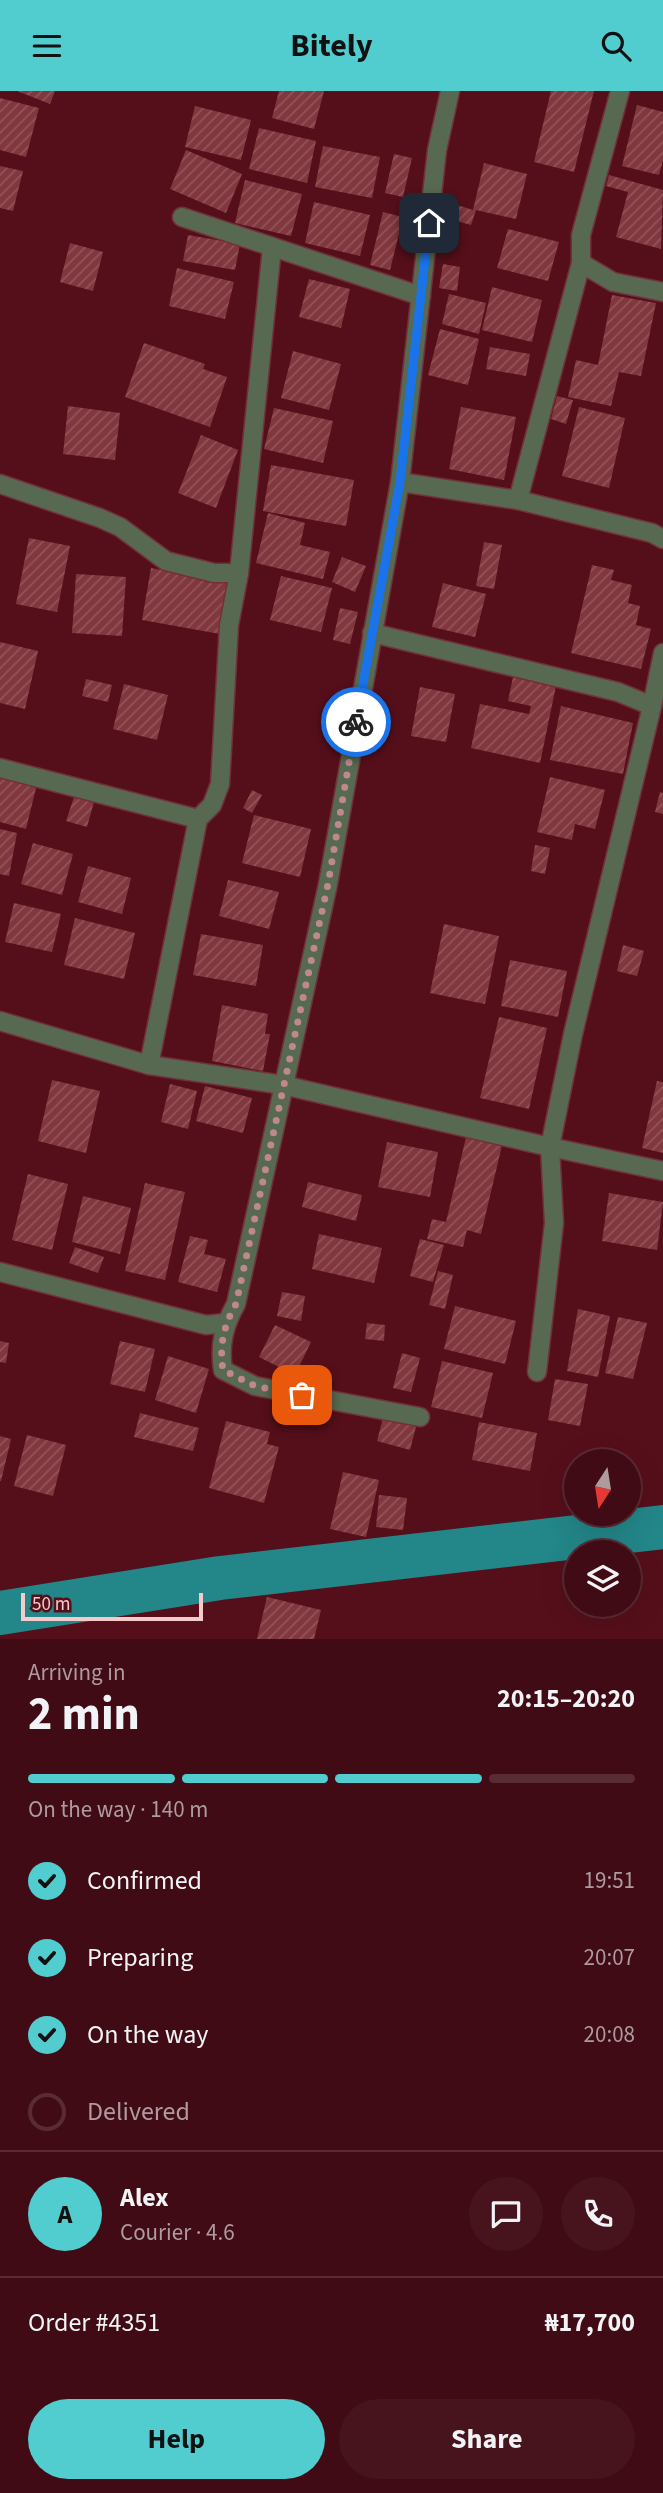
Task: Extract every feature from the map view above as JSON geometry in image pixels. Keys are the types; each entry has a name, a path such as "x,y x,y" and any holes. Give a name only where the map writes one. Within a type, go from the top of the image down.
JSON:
{"street":[{"path":"420,1417 255,1386 223,1370 221,1356 225,1323 236,1304 328,884 400,482 437,150 450,91"},
{"path":"518,500 581,263 581,235 620,91"},
{"path":"182,217 421,296"},
{"path":"149,1065 198,819 212,805 220,784 229,625 239,573 272,247"},
{"path":"581,263 613,282 663,292"},
{"path":"400,482 518,500 652,533 663,539"},
{"path":"0,484 120,527 166,561 214,573 239,573"},
{"path":"372,633 618,692 652,706"},
{"path":"537,1372 554,1223 550,1147 573,1034 663,653"},
{"path":"0,768 198,819"},
{"path":"0,1021 149,1065 283,1085 663,1171"},
{"path":"0,1272 206,1325 225,1323"}],"building":[{"path":"17,91 55,91 50,104"},
{"path":"279,91 324,91 314,129 272,118"},
{"path":"551,91 594,91 574,172 534,162"},
{"path":"0,98 39,108 26,157 0,150"},
{"path":"637,105 663,112 663,160 659,175 622,166"},
{"path":"195,106 251,120 241,160 185,147"},
{"path":"259,128 316,141 307,183 249,169"},
{"path":"323,146 380,157 372,198 315,187"},
{"path":"186,150 242,174 226,213 170,189"},
{"path":"394,154 412,158 403,197 385,193"},
{"path":"484,163 527,174 516,219 476,210 471,225 449,219 454,204 473,210"},
{"path":"0,166 23,171 13,211 0,208"},
{"path":"609,175 663,190 661,249 616,237 628,192 606,186"},
{"path":"245,180 302,194 291,236 235,223"},
{"path":"314,202 370,215 360,256 305,243"},
{"path":"383,212 403,217 390,270 370,265"},
{"path":"508,229 559,242 548,281 497,268"},
{"path":"188,235 240,244 235,270 183,261"},
{"path":"70,243 103,252 93,291 60,282"},
{"path":"443,264 460,267 457,291 439,288"},
{"path":"177,268 234,282 225,319 169,306"},
{"path":"309,279 350,289 341,328 299,317"},
{"path":"492,287 542,300 532,342 482,330"},
{"path":"449,294 486,303 479,334 442,324"},
{"path":"612,295 656,303 641,376 619,372 611,406 568,397 576,360 598,365"},
{"path":"440,329 479,339 468,385 428,375"},
{"path":"144,343 205,364 203,369 227,377 210,427 125,397"},
{"path":"490,347 530,354 526,376 486,369"},
{"path":"293,351 341,364 329,410 281,398"},
{"path":"557,396 573,400 566,424 551,419"},
{"path":"68,406 120,413 115,460 63,454"},
{"path":"461,407 516,417 504,480 449,469"},
{"path":"579,407 625,418 609,488 562,476"},
{"path":"274,408 333,421 323,463 264,449"},
{"path":"201,435 238,450 216,508 178,493"},
{"path":"271,465 354,480 346,526 263,511"},
{"path":"268,513 305,523 300,545 330,552 323,579 256,563"},
{"path":"29,538 70,546 57,612 16,604"},
{"path":"484,542 502,545 494,589 476,586"},
{"path":"342,557 366,566 355,592 332,582"},
{"path":"592,565 614,570 611,580 632,585 628,603 640,606 636,625 651,629 641,669 571,653"},
{"path":"151,568 229,583 220,634 142,620"},
{"path":"76,574 126,577 122,636 72,633"},
{"path":"281,576 332,588 321,632 270,620"},
{"path":"443,583 486,594 475,637 432,627"},
{"path":"340,608 358,612 350,644 333,640"},
{"path":"0,642 38,651 25,709 0,703"},
{"path":"513,677 556,686 540,763 471,748 480,704 529,714 531,706 508,701"},
{"path":"86,679 112,685 108,702 82,696"},
{"path":"124,684 168,695 157,740 113,729"},
{"path":"420,687 455,694 446,742 411,736"},
{"path":"561,706 633,723 623,774 550,760"},
{"path":"0,775 37,784 26,829 0,822"},
{"path":"550,777 605,790 595,829 575,824 572,840 537,832"},
{"path":"252,790 262,795 252,813 243,808"},
{"path":"660,792 663,793 663,814 655,812"},
{"path":"74,797 94,802 87,827 66,821"},
{"path":"254,815 311,829 300,877 242,863"},
{"path":"0,829 17,833 9,876 0,874"},
{"path":"33,843 73,854 62,895 21,884"},
{"path":"535,845 550,848 545,874 531,871"},
{"path":"88,866 131,878 122,914 78,902"},
{"path":"228,880 279,892 269,929 219,916"},
{"path":"14,903 61,914 52,952 5,942"},
{"path":"75,918 135,933 124,979 64,965"},
{"path":"444,924 499,936 485,1004 430,993"},
{"path":"201,934 263,945 256,986 193,975"},
{"path":"623,945 644,951 637,976 617,971"},
{"path":"510,960 567,971 558,1017 501,1006"},
{"path":"222,1005 268,1014 265,1034 270,1034 263,1071 212,1061"},
{"path":"499,1017 547,1028 529,1109 480,1098"},
{"path":"52,1080 100,1091 86,1153 38,1141"},
{"path":"657,1081 663,1082 663,1153 642,1148"},
{"path":"170,1084 197,1091 188,1129 161,1122"},
{"path":"205,1086 252,1098 243,1133 196,1121"},
{"path":"467,1133 503,1141 481,1234 467,1230 463,1247 427,1239 432,1219 446,1222"},
{"path":"387,1142 438,1152 430,1197 378,1187"},
{"path":"28,1174 68,1184 52,1250 12,1240"},
{"path":"308,1182 362,1195 356,1221 302,1207"},
{"path":"145,1183 185,1192 165,1280 125,1271"},
{"path":"609,1193 663,1202 657,1250 602,1241"},
{"path":"83,1196 131,1208 120,1254 72,1242"},
{"path":"319,1234 382,1248 374,1283 312,1269"},
{"path":"190,1236 208,1240 204,1254 226,1259 217,1292 178,1282"},
{"path":"420,1239 444,1245 433,1282 410,1276"},
{"path":"75,1247 104,1257 98,1273 69,1263"},
{"path":"438,1271 453,1275 445,1309 429,1305"},
{"path":"282,1292 305,1296 301,1321 277,1316"},
{"path":"455,1306 516,1321 505,1364 444,1349"},
{"path":"578,1309 610,1316 598,1377 567,1371"},
{"path":"618,1317 647,1323 633,1379 605,1373"},
{"path":"367,1323 385,1325 384,1341 365,1339"},
{"path":"275,1325 311,1342 295,1375 259,1357"},
{"path":"0,1341 9,1343 6,1363 0,1362"},
{"path":"120,1341 155,1349 145,1392 110,1384"},
{"path":"402,1353 420,1358 411,1392 393,1388"},
{"path":"168,1356 209,1369 196,1413 155,1400"},
{"path":"442,1361 493,1373 482,1418 431,1407"},
{"path":"555,1379 588,1384 580,1426 548,1420"},
{"path":"140,1413 199,1428 193,1451 134,1437"},
{"path":"384,1414 417,1423 410,1450 377,1441"},
{"path":"226,1421 270,1432 267,1444 279,1447 264,1503 209,1488"},
{"path":"479,1422 537,1433 530,1471 472,1460"},
{"path":"27,1435 66,1445 53,1496 14,1486"},
{"path":"0,1436 11,1439 1,1481 0,1481"},
{"path":"343,1472 379,1480 366,1537 330,1529"},
{"path":"379,1495 407,1498 403,1530 376,1527"},
{"path":"267,1597 321,1610 314,1639 257,1639"}],"waterway":[{"path":"0,1613 220,1578 663,1527"}],"way so far":[{"path":"302,1395 255,1386 223,1370 221,1356 225,1323 236,1304 328,884 356,722"}],"route":[{"path":"356,722 400,482 429,223"}]}
